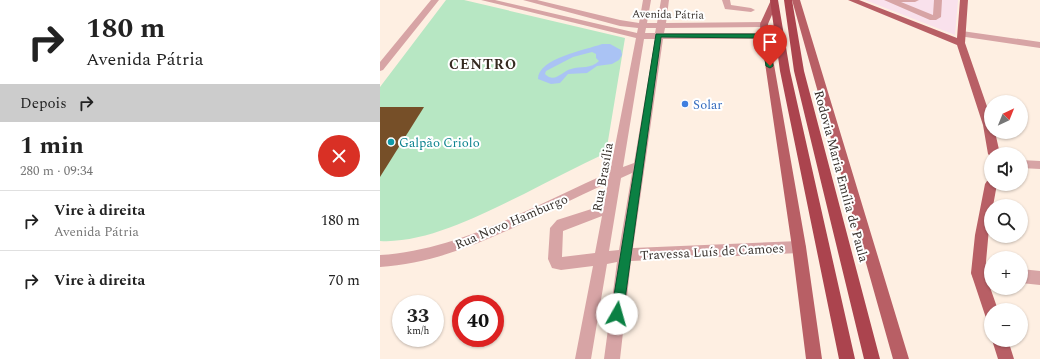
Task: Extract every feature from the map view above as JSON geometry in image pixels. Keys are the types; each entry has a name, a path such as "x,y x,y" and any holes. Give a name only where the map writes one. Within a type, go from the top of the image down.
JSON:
{"highway":[{"name":"Rodovia Maria Emília de Paula","path":"788,0 798,71 843,240 872,359"},
{"path":"774,1 785,71 847,359"}],"main road":[{"path":"796,0 901,359"},
{"path":"853,0 884,13 961,39"},
{"path":"964,0 961,39 988,125 993,147"},
{"path":"774,1 764,30 799,247 814,359"},
{"path":"984,260 982,235 990,191"},
{"path":"1002,347 1006,359"}],"street":[{"path":"380,68 435,0"},
{"name":"Avenida Pátria","path":"485,0 532,11 641,31 764,30"},
{"name":"Avenida Pátria","path":"527,0 538,1 620,23 641,31"},
{"name":"Rua Brasília","path":"583,359 647,0"},
{"path":"612,359 625,255 664,0"},
{"path":"726,0 728,7 751,10"},
{"path":"750,0 751,10 764,30"},
{"path":"891,1 915,0"},
{"path":"891,1 934,18 937,17 938,0"},
{"path":"532,11 538,1"},
{"path":"884,13 891,1"},
{"path":"961,39 1040,45"},
{"path":"1028,164 1040,165"},
{"name":"Rua Novo Hamburgo","path":"380,261 417,257 444,249 506,226 617,174 638,166"},
{"name":"Travessa Luís de Camoes","path":"611,208 562,224 556,232 555,259 557,263 561,264 625,255 799,247"},
{"path":"1028,277 1040,278"}],"shaded area":[{"path":"865,0 958,0 955,35"}],"green space":[{"path":"446,0 464,0 625,38 606,153 491,210 454,226 416,238 398,241 380,241 380,87"}],"water":[{"path":"602,44 610,44 621,50 622,55 619,60 612,64 597,66 587,73 568,74 560,83 551,84 538,79 540,72 554,60","holes":["592,52 596,54 596,58 599,61 596,64 571,69 552,78 545,74 546,71 573,57"]}],"building":[{"name":"Galpão Criolo","path":"380,107 424,107 380,177"}],"place":[{"name":"Solar","path":"685,104"},
{"name":"Galpão Criolo","path":"391,142"}],"district":[{"name":"CENTRO","path":"483,64"}],"route":[{"path":"617,314 658,36 765,36 770,66"}]}
